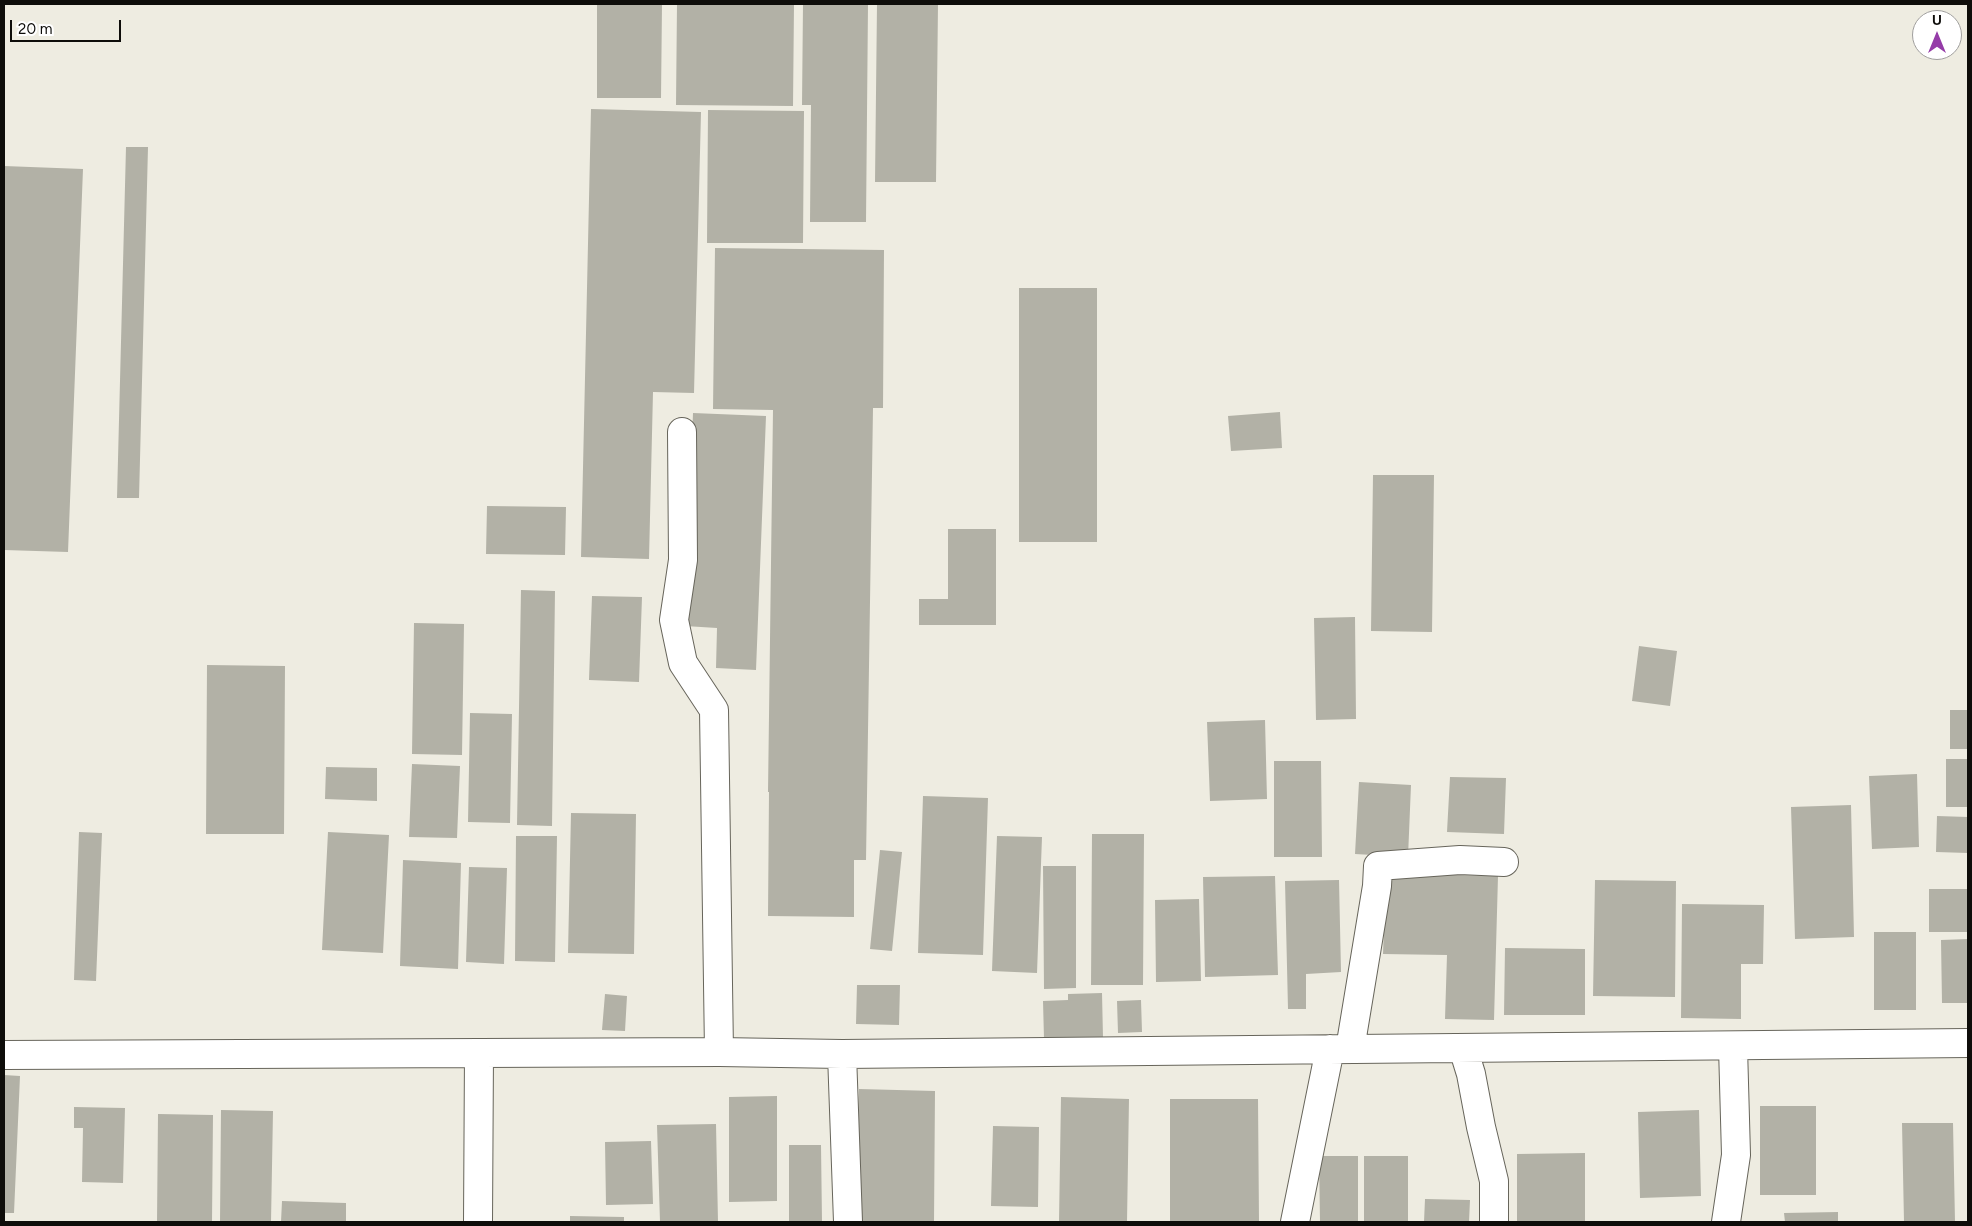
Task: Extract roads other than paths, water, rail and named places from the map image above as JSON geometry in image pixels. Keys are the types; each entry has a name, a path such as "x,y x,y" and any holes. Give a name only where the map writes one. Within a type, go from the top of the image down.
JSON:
{"street":[{"path":"682,432 683,560 674,620 683,663 714,710 719,1052"},
{"path":"1296,1222 1340,1049 1377,886 1378,866 1460,860 1504,862"},
{"path":"4,1055 719,1052 842,1054 1733,1047 1968,1043"},
{"path":"1726,1222 1736,1155 1733,1047"},
{"path":"1464,1048 1472,1074 1481,1128 1494,1181 1494,1222"},
{"path":"478,1222 479,1053"},
{"path":"842,1054 848,1222"}]}
